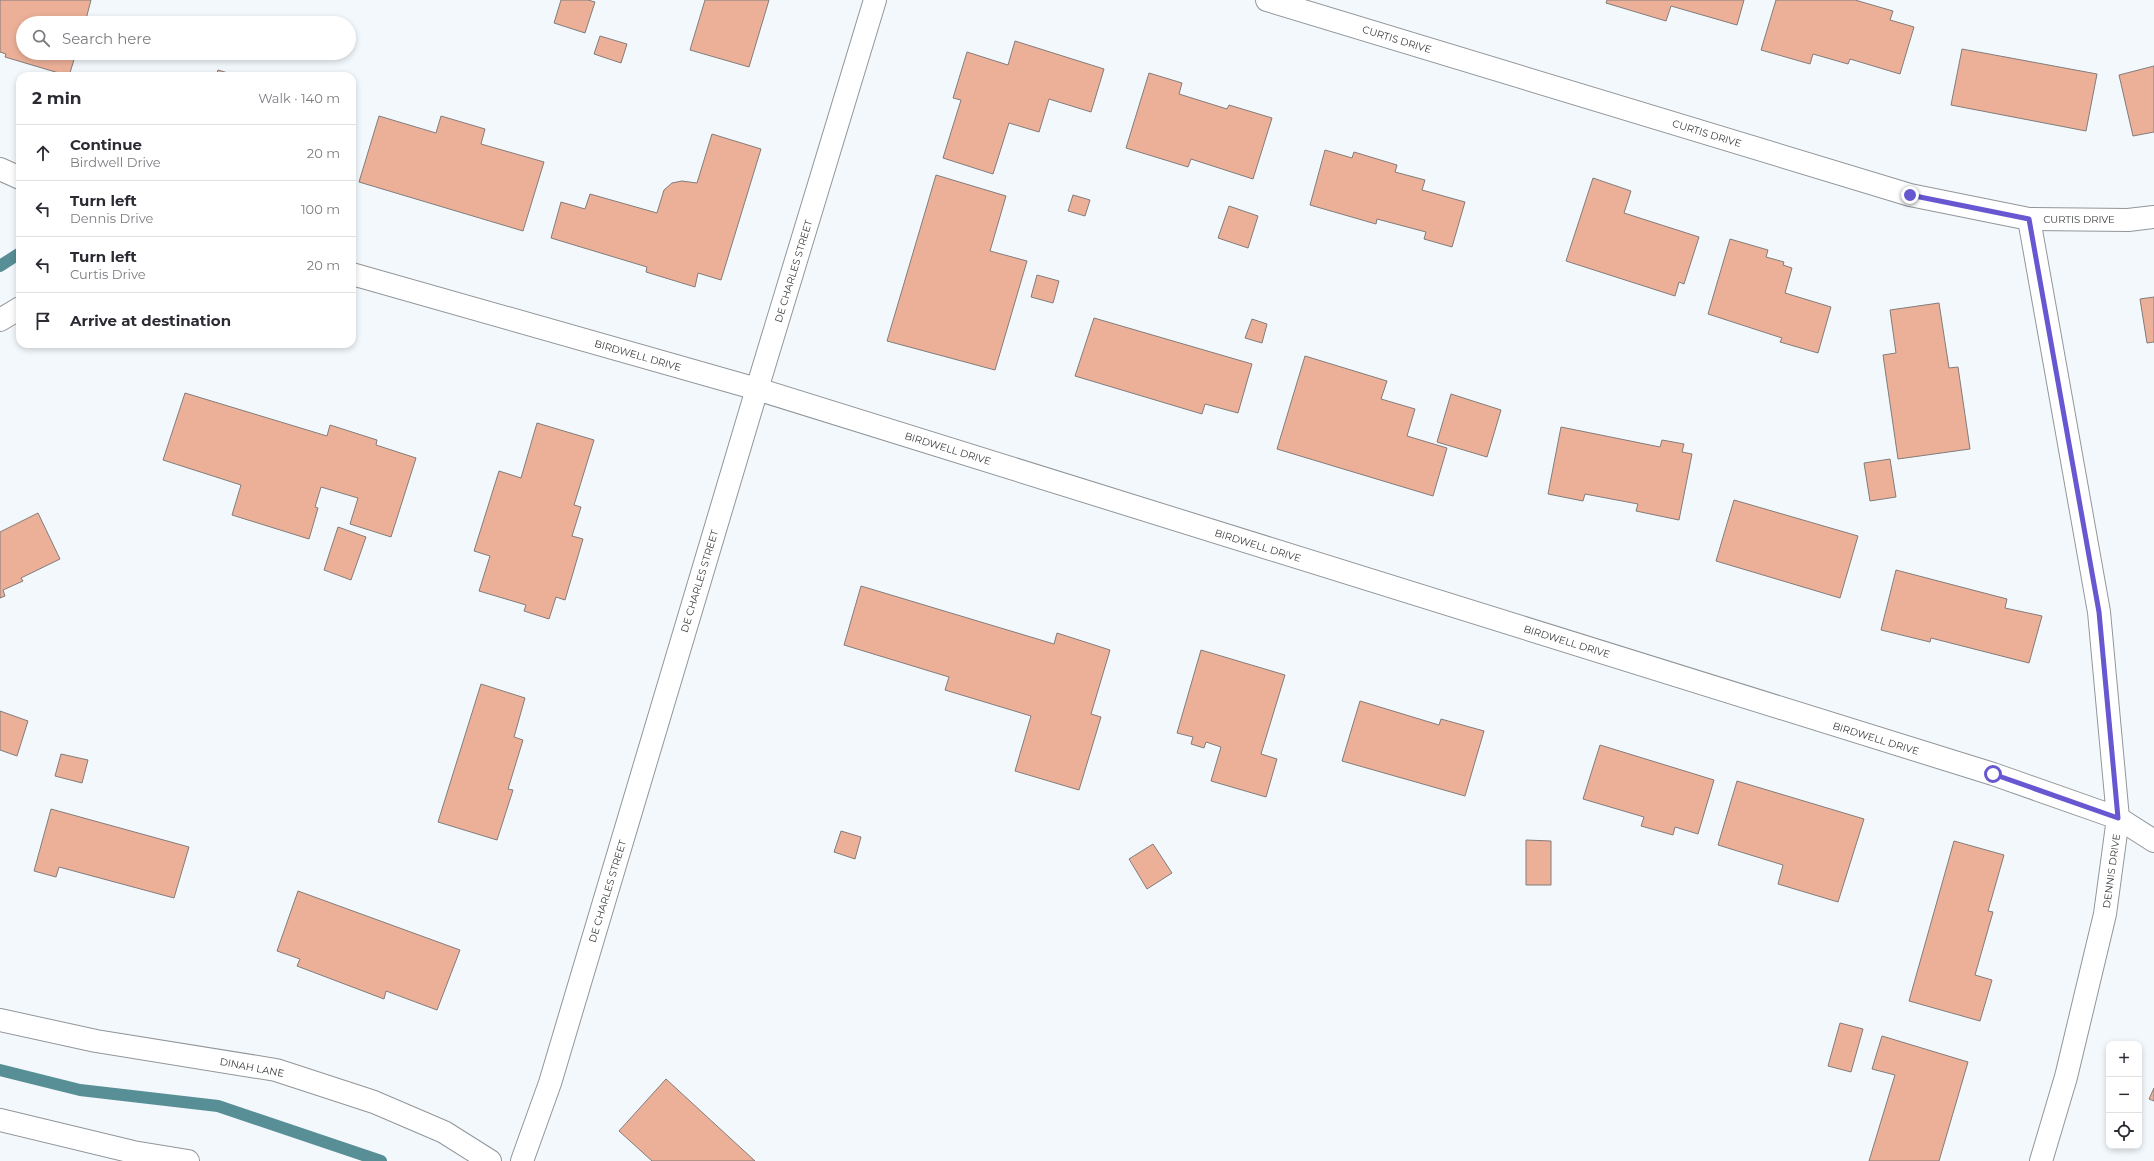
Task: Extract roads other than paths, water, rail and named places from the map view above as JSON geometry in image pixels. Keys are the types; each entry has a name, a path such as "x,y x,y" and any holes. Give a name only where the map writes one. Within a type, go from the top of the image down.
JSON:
{"street":[{"name":"DE CHARLES STREET","path":"522,1161 550,1083 757,388 875,0"},
{"name":"CURTIS DRIVE","path":"1267,0 1910,195 2029,219 2128,220 2154,217"},
{"path":"0,169 16,176"},
{"name":"DENNIS DRIVE","path":"2029,219 2099,612 2118,818 2105,914 2066,1076 2040,1161"},
{"name":"BIRDWELL DRIVE","path":"356,275 757,388 1978,769 2118,818 2154,841"},
{"path":"0,320 16,310"},
{"name":"DINAH LANE","path":"0,1020 96,1041 276,1070 374,1102 444,1132 490,1161"},
{"path":"0,1120 133,1152 188,1161"}],"waterway":[{"path":"0,266 16,256"},
{"path":"0,1070 80,1090 218,1106 381,1161"}]}
